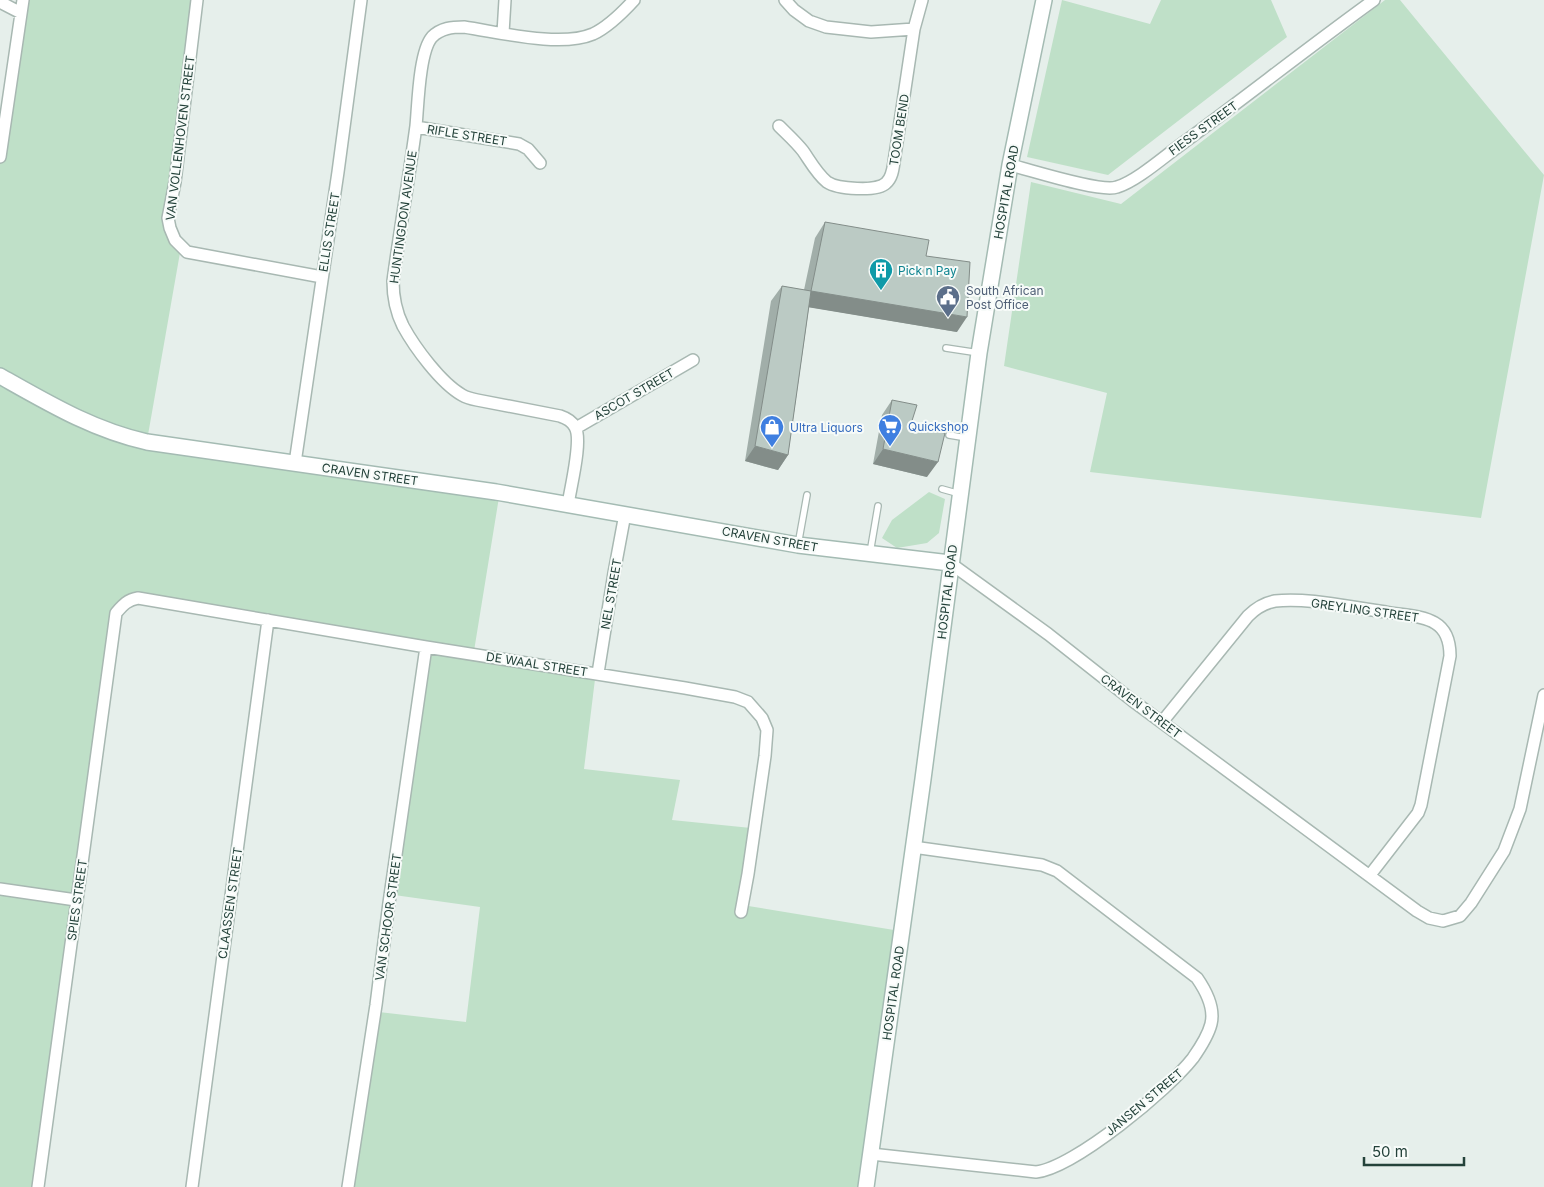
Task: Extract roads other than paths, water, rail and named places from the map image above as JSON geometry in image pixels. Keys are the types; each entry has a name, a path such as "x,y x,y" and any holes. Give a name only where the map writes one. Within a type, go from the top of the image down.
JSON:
{"main road":[{"name":"HOSPITAL ROAD","path":"866,1187 945,616 978,352 1010,165 1044,0"},
{"name":"CRAVEN STREET","path":"0,376 72,417 130,438 496,492 798,545 950,564"}],"street":[{"path":"0,157 23,0"},
{"name":"VAN VOLLENHOVEN STREET","path":"197,0 175,182 168,218 173,236 178,244 187,252 322,277"},
{"name":"ELLIS STREET","path":"295,463 338,172 361,0"},
{"path":"503,33 506,0"},
{"name":"HUNTINGDON AVENUE","path":"576,428 567,419 560,416 464,397 446,384 403,325 396,306 393,281 416,127 423,63 426,50 432,38 449,27 464,27 567,40 580,38 594,33 608,24 634,0"},
{"path":"785,0 808,21 826,27 871,32 914,29 922,0"},
{"name":"FIESS STREET","path":"1010,165 1091,186 1117,188 1160,159 1374,0"},
{"path":"0,2 21,13"},
{"name":"TOOM BEND","path":"779,126 802,150 828,183 837,186 872,189 880,188 886,184 893,166 914,29"},
{"name":"RIFLE STREET","path":"416,127 519,144 528,149 540,163"},
{"name":"ASCOT STREET","path":"576,428 693,360"},
{"path":"568,505 577,450 578,434 576,428"},
{"name":"NEL STREET","path":"598,673 625,514"},
{"name":"CRAVEN STREET","path":"950,564 1048,634 1162,722 1429,918 1443,921 1460,916 1471,903 1504,851 1520,809 1544,695"},
{"name":"DE WAAL STREET","path":"116,613 127,601 138,598 426,647 598,673 735,697 748,702 762,718 767,730 765,756 741,912"},
{"name":"GREYLING STREET","path":"1162,722 1248,616 1255,609 1273,601 1308,602 1342,606 1418,617 1437,624 1442,628 1450,644 1450,656 1421,806 1418,813 1370,875"},
{"name":"SPIES STREET","path":"38,1187 116,613"},
{"name":"CLAASSEN STREET","path":"192,1187 268,620"},
{"name":"VAN SCHOOR STREET","path":"348,1187 376,1005 426,647"},
{"name":"JANSEN STREET","path":"871,1154 1036,1172 1057,1165 1083,1151 1161,1091 1193,1058 1211,1023 1212,1014 1209,999 1197,978 1057,871 1042,864 913,847"},
{"path":"0,889 76,900"}],"lane":[{"path":"946,348 978,352"},
{"path":"949,435 967,438"},
{"path":"942,490 960,494"},
{"path":"798,545 807,495"},
{"path":"870,554 878,506"}],"place":[{"name":"Pick n Pay","path":"881,291"},
{"name":"South African Post Office","path":"948,318"},
{"name":"Quickshop","path":"890,447"},
{"name":"Ultra Liquors","path":"772,448"}]}
